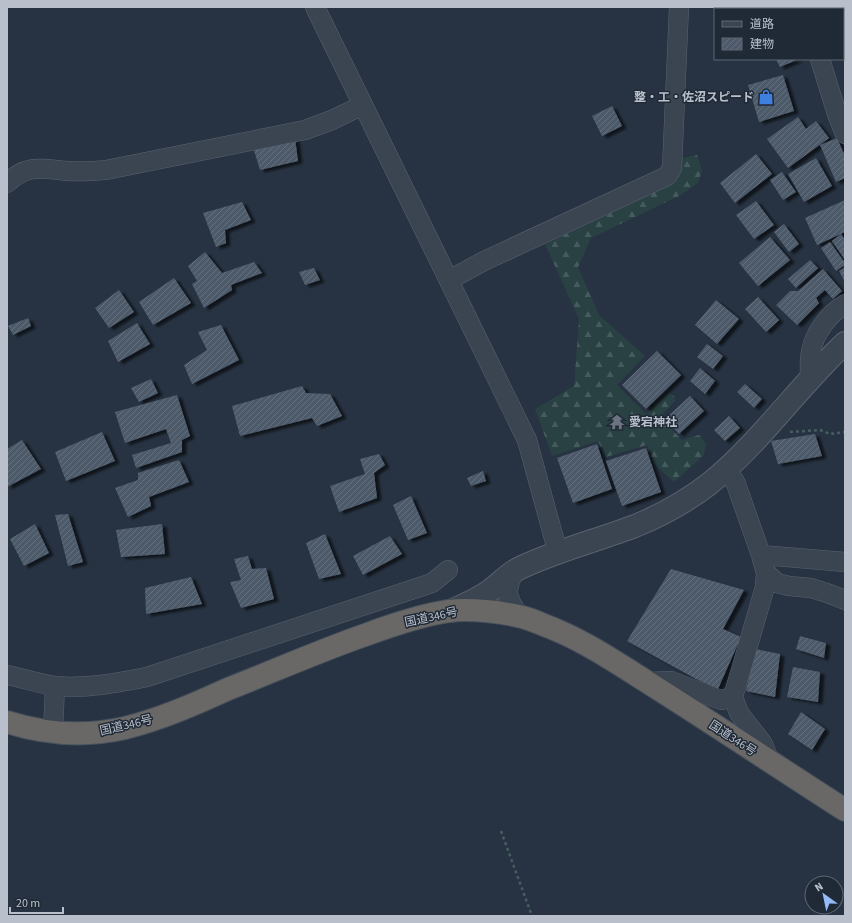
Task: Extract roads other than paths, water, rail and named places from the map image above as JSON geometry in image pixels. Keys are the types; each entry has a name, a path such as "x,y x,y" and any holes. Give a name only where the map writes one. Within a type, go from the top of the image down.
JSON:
{"highway":[{"name":"国道346号","path":"7,722 24,727 53,732 95,732 123,728 185,708 326,649 384,628 451,610 477,610 525,617 576,639 608,657 845,810"}],"street":[{"path":"315,7 363,105 452,278 527,440 558,553"},
{"path":"452,278 484,261 667,176 672,168 679,7"},
{"path":"820,60 837,114 845,134"},
{"path":"7,183 23,171 36,168 85,172 106,170 305,130 332,120 363,105"},
{"path":"810,378 811,351 816,336 826,321 845,304"},
{"path":"451,610 476,600 516,569 636,525 662,514 686,500 708,484 747,449 810,378 845,343"},
{"path":"727,468 736,484 766,573 765,587 733,697 739,713 763,744 770,762"},
{"path":"761,555 845,562"},
{"path":"516,569 510,579 507,591 513,607 519,616"},
{"path":"7,675 55,686 80,687 146,677 432,583 448,570"},
{"path":"766,573 777,583 789,586 812,588 845,600"},
{"path":"647,682 671,681 721,700 733,697"},
{"path":"53,732 55,686"}],"place":[{"name":"整・工・佐沼スピード","path":"766,97"},
{"name":"愛宕神社","path":"617,422"}]}
